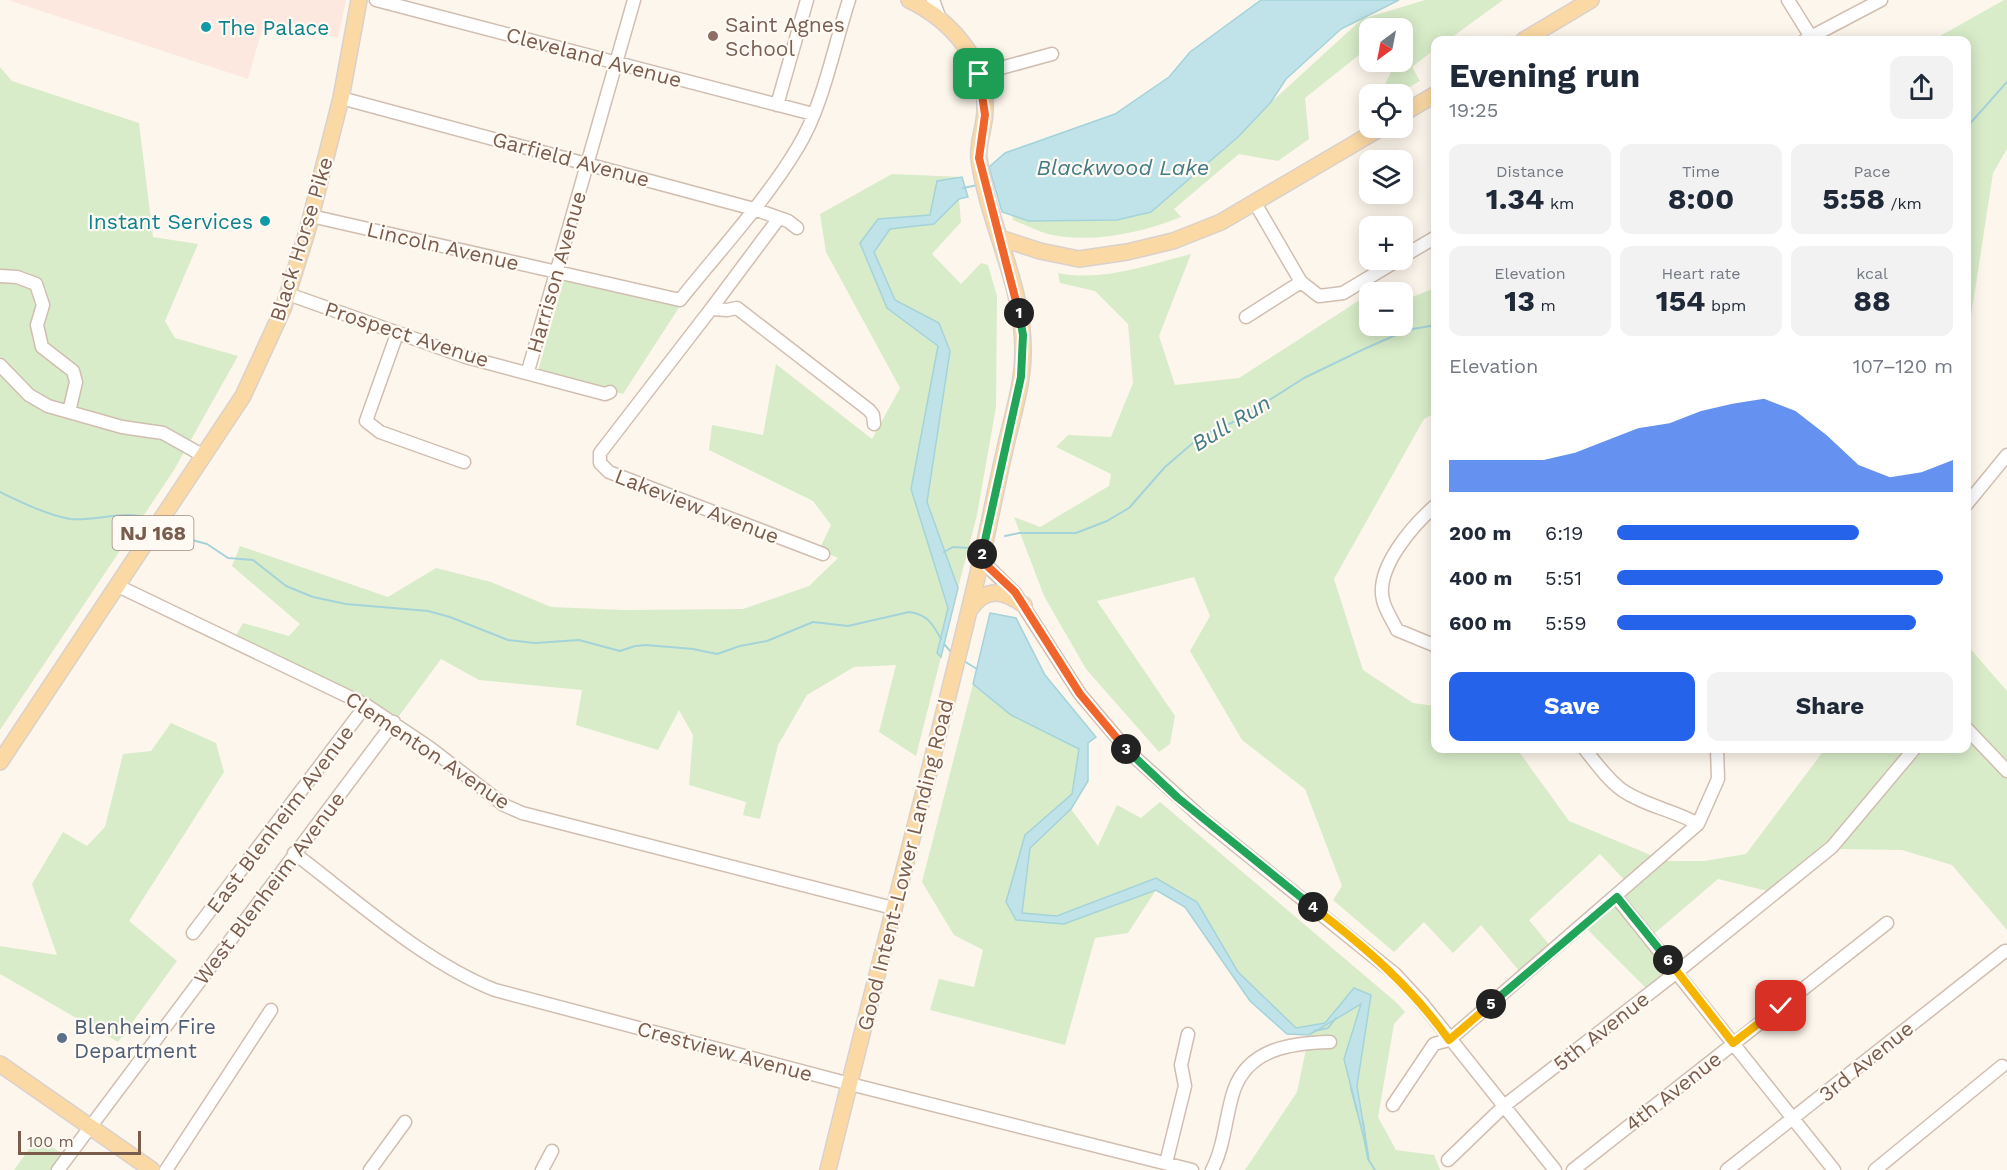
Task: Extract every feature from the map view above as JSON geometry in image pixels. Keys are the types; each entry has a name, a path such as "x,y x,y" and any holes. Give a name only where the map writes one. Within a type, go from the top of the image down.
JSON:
{"main road":[{"name":"Black Horse Pike","path":"0,762 243,396 288,294 311,216 341,98 359,0"},
{"name":"Good Intent-Lower Landing Road","path":"828,1170 955,672 1021,377 1023,354 1019,311 981,167 979,149 985,103 979,74 962,41 940,19 909,0"},
{"path":"1531,36 1591,0"},
{"path":"1413,108 1431,97"},
{"path":"1000,238 1060,257 1096,257 1190,236 1255,203 1363,138"},
{"path":"968,614 980,597 992,591 1008,594 1024,605"},
{"path":"0,1064 152,1170"}],"street":[{"name":"Cleveland Avenue","path":"376,0 813,114"},
{"name":"Harrison Avenue","path":"528,371 634,0"},
{"path":"777,105 807,0"},
{"path":"754,209 798,146 813,114 849,0"},
{"path":"933,0 940,19"},
{"path":"1788,0 1806,36"},
{"path":"1814,36 1881,0"},
{"path":"979,74 1052,54"},
{"name":"Garfield Avenue","path":"341,98 754,209 779,218 797,228"},
{"path":"1255,203 1301,282 1313,294 1331,296 1343,293 1381,270"},
{"name":"Lincoln Avenue","path":"311,216 680,300 754,209"},
{"path":"711,309 779,218"},
{"path":"1413,251 1431,240"},
{"path":"0,276 17,277 36,284 43,305 37,325 42,347 73,371 76,382 69,412"},
{"path":"1246,317 1301,282"},
{"name":"Prospect Avenue","path":"288,294 466,357 528,371 605,394 610,392"},
{"path":"711,309 737,308 869,410 873,415 874,424"},
{"name":"Lakeview Avenue","path":"711,309 600,453 603,469 823,554"},
{"path":"397,334 366,421 371,427 464,462"},
{"path":"0,365 29,395 48,406 122,427 163,433 204,456"},
{"path":"1971,499 2007,454"},
{"path":"1431,510 1405,537 1383,583 1383,601 1398,630 1431,644"},
{"path":"981,560 1004,580 1024,605 1080,694 1129,752 1155,778 1241,851 1380,960 1421,1002 1449,1040 1555,1170"},
{"name":"Clementon Avenue","path":"118,586 366,705 394,722 504,805 522,813 893,908"},
{"name":"East Blenheim Avenue","path":"193,933 366,705"},
{"name":"West Blenheim Avenue","path":"58,1170 394,722"},
{"path":"1971,733 2007,771"},
{"path":"1588,753 1605,775 1623,790 1684,815 1698,824"},
{"path":"1393,1105 1434,1044 1449,1040 1617,897 1698,824 1718,779 1718,753"},
{"name":"5th Avenue","path":"1448,1160 1503,1106 1788,885 1832,847 1911,753"},
{"name":"Crestview Avenue","path":"294,854 433,958 467,979 495,990 850,1084 1192,1170"},
{"path":"1617,897 1834,1170"},
{"name":"4th Avenue","path":"1573,1170 1887,922"},
{"name":"3rd Avenue","path":"1727,1170 2005,951"},
{"path":"166,1170 271,1010"},
{"path":"1166,1163 1185,1086 1181,1065 1188,1034"},
{"path":"1212,1170 1224,1137 1235,1088 1245,1070 1276,1048 1292,1043 1324,1042"},
{"path":"1875,1170 2002,1066"},
{"path":"370,1170 405,1122"},
{"path":"542,1170 552,1151"}],"shaded area":[{"path":"8,0 346,0 338,38 265,19 248,79"}],"green space":[{"path":"1425,0 1503,0 1454,36 1431,36 1431,52 1413,66 1413,18 1365,18"},
{"path":"2007,0 2007,149 1993,173 1971,316 1971,36 1940,36"},
{"path":"1359,22 1359,55 1305,98 1309,139 1278,161 1239,154 1174,209 1181,217 1133,232 1081,238 1064,237 1035,230 1013,220 1011,213 1151,212"},
{"path":"0,67 12,81 139,123 153,237 198,244 165,321 175,338 238,356 174,470 0,730"},
{"path":"1413,69 1420,81 1413,85 1385,84 1391,72 1413,72"},
{"path":"892,174 962,177 937,181 930,215 878,219 860,243 887,308 938,346 911,489 948,608 937,653 941,657 916,756 879,732 896,665 854,667 807,695 778,745 760,819 743,815 746,802 689,785 693,735 679,710 658,750 576,725 582,690 479,680 441,659 396,720 233,641 243,623 289,636 300,624 232,566 240,546 388,597 436,568 491,582 551,607 624,610 743,609 809,586 838,558 819,550 831,525 813,501 709,450 712,425 763,435 776,364 872,439 900,388 826,252 820,214"},
{"path":"959,199 961,222 932,254 961,284 981,263 988,265 997,296 996,407 977,515 958,588 927,502 949,351 939,323 895,300 874,252 890,229 934,224"},
{"path":"1191,254 1159,336 1175,385 1239,378 1359,300 1359,336 1413,336 1413,297 1431,290 1431,415 1424,419 1334,579 1363,670 1413,703 1431,705 1431,753 1520,753 1569,821 1665,861 1704,861 1746,854 1822,753 1971,753 1971,650 2007,691 2007,930 1952,865 1902,850 1838,849 1780,894 1718,879 1648,939 1675,975 1652,994 1586,928 1632,888 1600,854 1529,920 1556,953 1525,978 1481,925 1453,953 1424,922 1394,952 1333,900 1342,886 1305,789 1242,740 1190,651 1210,616 1194,577 1097,601 1175,716 1170,744 1159,752 1086,669 1044,596 1014,517 1040,527 1109,486 1111,474 1056,447 1068,435 1111,437 1133,383 1128,324 1095,291 1060,283 1058,273 1091,275 1125,271"},
{"path":"564,280 680,306 623,394 538,371"},
{"path":"973,684 1011,715 1079,749 1072,794 1025,835 1016,920 1064,924 1156,890 1128,933 1095,938 1065,1045 930,1010 939,979 974,987 983,950 954,935 922,882"},
{"path":"171,723 216,743 224,772 129,921 177,961 118,1042 0,974 0,946 57,955 32,884 63,832 87,846 105,827 123,754 151,751"},
{"path":"1160,802 1405,1012 1394,1024 1378,1117 1396,1150 1434,1155 1440,1170 1245,1170 1297,1092 1309,1035 1361,1003 1344,1059 1367,1148 1357,1086 1370,995 1354,988 1325,1023 1296,1028 1238,972 1197,902 1156,878 1057,916 1022,913 1029,848 1071,809 1098,846 1117,805 1141,818"},
{"path":"38,1137 68,1158 59,1170 14,1170"}],"water":[{"name":"Blackwood Lake","path":"1261,0 1399,0 1341,29 1286,79 1271,102 1239,136 1151,212 1117,220 1029,221 1002,212 989,167 1005,153 1115,114 1169,77 1190,52"},
{"path":"962,177 968,197 959,199 934,224 890,229 874,252 895,300 939,323 950,351 927,502 958,588 941,657 937,653 948,608 911,489 938,346 887,308 860,243 878,219 930,215 937,181"},
{"path":"990,613 1016,618 1045,675 1096,737 1088,743 1088,781 1071,809 1030,848 1022,913 1057,916 1156,878 1197,902 1238,972 1296,1028 1325,1023 1354,988 1371,995 1357,1086 1369,1159 1344,1059 1361,1004 1309,1035 1287,1034 1250,1001 1185,907 1156,890 1064,924 1016,920 1006,902 1025,835 1072,794 1079,749 1011,715 973,684"}],"waterway":[{"name":"Bull Run","path":"1971,122 2007,82"},
{"path":"963,188 978,185"},
{"name":"Bull Run","path":"1005,536 1019,533 1076,533 1107,521 1129,508 1165,467 1201,436 1238,420 1304,378 1362,350 1407,330 1431,326"},
{"path":"0,492 43,511 70,519 134,515 153,521"},
{"path":"163,528 181,537 207,544 228,558 253,560 286,586 313,597 346,604 428,611 450,617 508,640 535,643 579,640 620,651 646,645 693,649 717,654 740,646 767,641 813,622 848,626 909,612 929,621 941,639"},
{"name":"Bull Run","path":"944,552 953,547 970,548"},
{"path":"944,644 952,653"},
{"path":"964,661 977,669"},
{"path":"1314,1031 1328,1028 1336,1018"},
{"path":"1351,1088 1357,1111"},
{"path":"1363,1122 1365,1136"},
{"path":"1365,1142 1368,1159 1375,1170"}],"place":[{"name":"The Palace","path":"206,27"},
{"name":"Saint Agnes School","path":"713,36"},
{"name":"Instant Services","path":"265,221"},
{"name":"Blenheim Fire Department","path":"62,1038"}],"route":[{"path":"979,74 985,103 979,158 1019,311 1023,335 1021,377 981,560 1015,592 1080,694 1105,725 1129,752 1178,798 1241,851 1380,960 1411,990 1449,1040 1617,897 1733,1043 1781,1006"}]}
